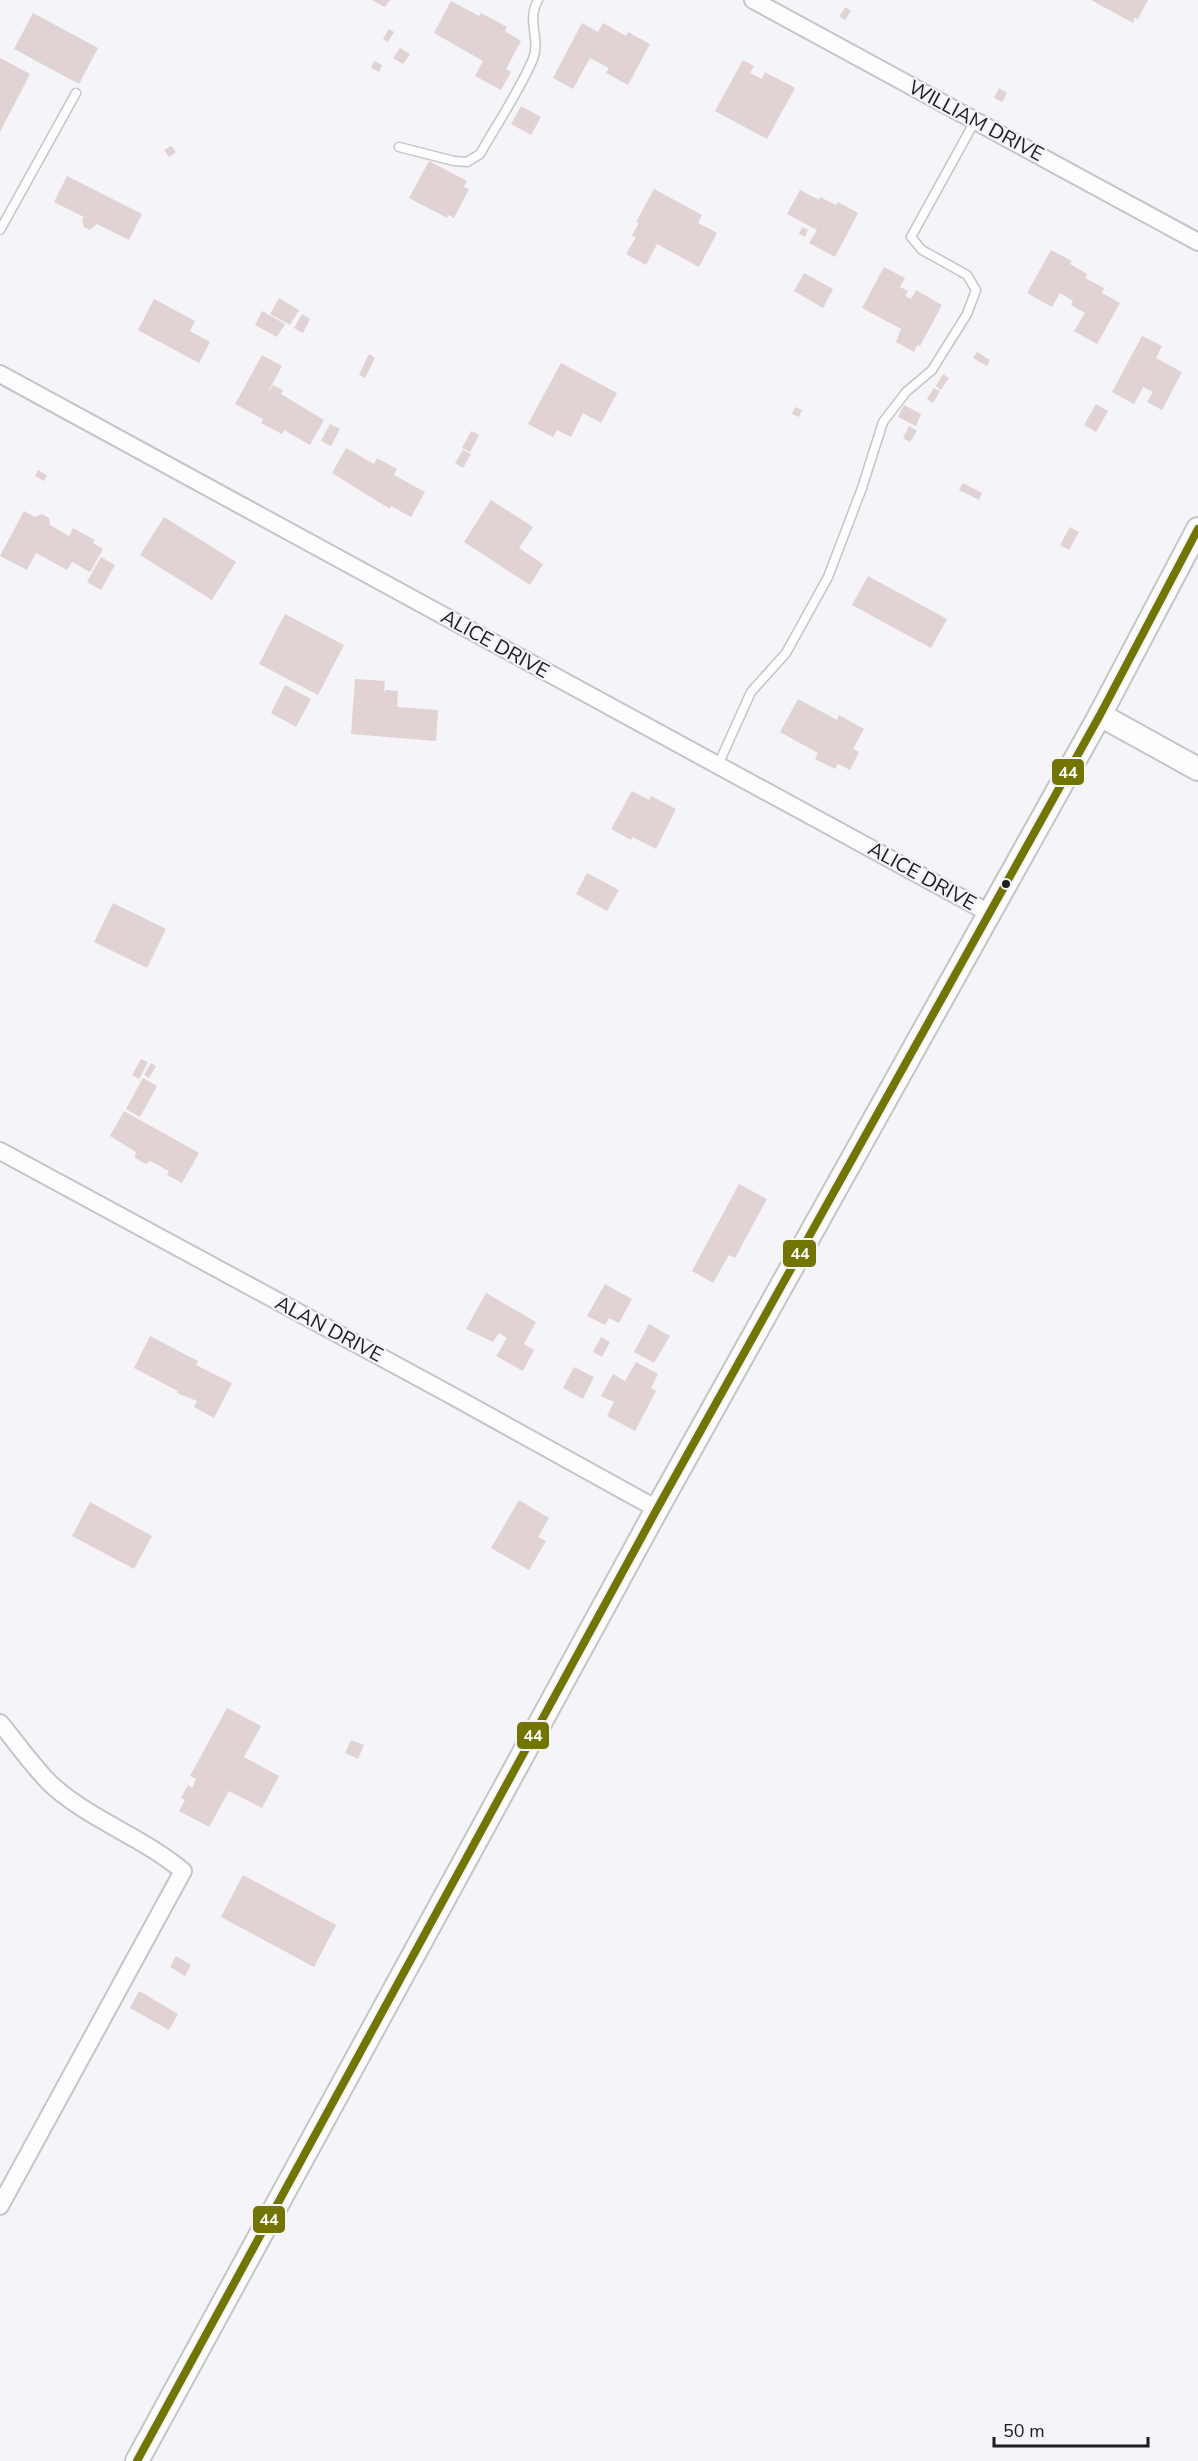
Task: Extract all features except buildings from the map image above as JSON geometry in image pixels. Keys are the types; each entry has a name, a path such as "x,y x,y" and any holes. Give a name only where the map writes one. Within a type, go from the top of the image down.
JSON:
{"main road":[{"path":"137,2461 657,1509 991,914 1198,529"},
{"path":"1100,715 1198,769"}],"street":[{"name":"WILLIAM DRIVE","path":"753,0 1198,242"},
{"name":"ALICE DRIVE","path":"0,374 991,914"},
{"name":"ALAN DRIVE","path":"0,1151 657,1509"},
{"path":"0,1723 54,1787 111,1826 165,1857 183,1871 0,2206"}],"lane":[{"path":"399,147 454,161 468,162 480,153 534,57 535,35 532,11 538,0"},
{"path":"0,230 76,93"},
{"path":"718,765 751,692 786,653 828,576 862,488 883,422 906,392 932,370 968,314 975,290 967,275 922,250 911,237 975,121"}],"transit line":[{"name":"44","path":"137,2461 657,1509 1100,715 1198,529"}]}
